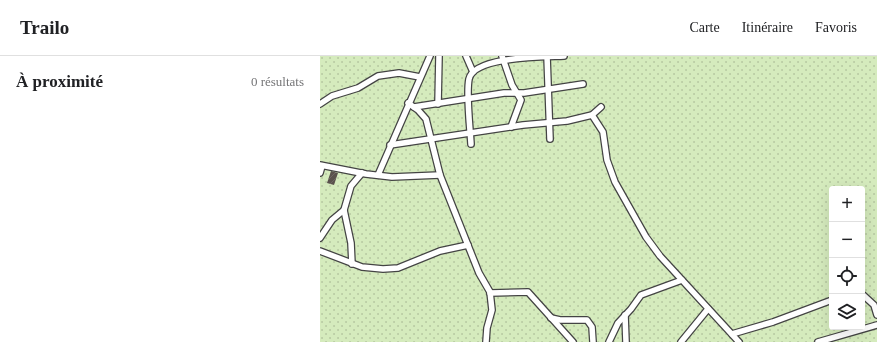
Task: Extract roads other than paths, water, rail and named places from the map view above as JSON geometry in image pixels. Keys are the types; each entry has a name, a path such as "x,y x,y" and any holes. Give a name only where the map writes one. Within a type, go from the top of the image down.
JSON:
{"street":[{"path":"378,175 408,103 430,56"},
{"path":"438,104 439,56"},
{"path":"466,56 473,72"},
{"path":"547,56 548,122 550,139"},
{"path":"471,144 468,81 473,72 484,65 503,58 564,56"},
{"path":"503,58 512,85 520,98 521,104 511,126"},
{"path":"320,104 332,96 358,88 378,76 399,73 420,77"},
{"path":"414,107 504,93 548,90 583,84"},
{"path":"408,103 425,118 440,175 479,274 490,293 492,310 487,328 486,342"},
{"path":"390,145 406,141 431,139 511,126 567,121 592,115 601,107"},
{"path":"592,115 603,132 608,166 624,200 654,248 739,342"},
{"path":"320,173 321,165 378,175 440,175"},
{"path":"352,264 351,243 344,210 351,186 362,173"},
{"path":"320,238 332,220 344,210"},
{"path":"320,251 352,264 372,268 398,268 447,249 468,246"},
{"path":"609,342 618,323 644,293 682,280"},
{"path":"490,293 526,291 573,342"},
{"path":"865,297 874,305 877,315"},
{"path":"732,334 743,329 773,322 829,301"},
{"path":"681,342 708,309"},
{"path":"625,315 626,342"},
{"path":"551,318 560,320 587,320 592,328 592,342"},
{"path":"818,342 877,325"}]}
